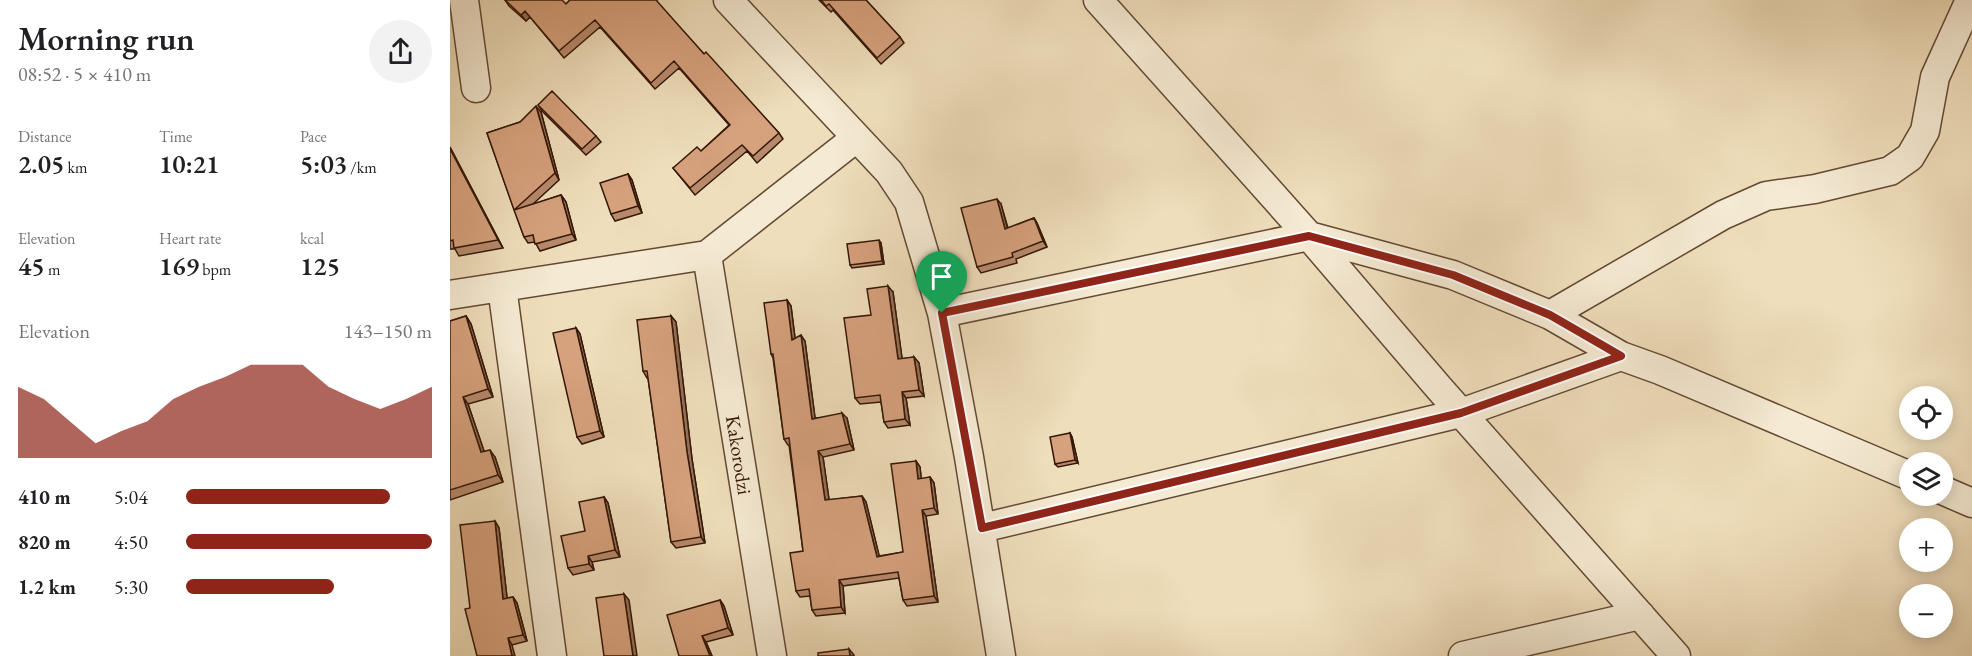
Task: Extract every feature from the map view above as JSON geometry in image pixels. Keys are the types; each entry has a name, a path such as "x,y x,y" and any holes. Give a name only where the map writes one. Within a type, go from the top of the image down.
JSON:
{"street":[{"path":"464,0 476,88"},
{"path":"728,0 889,172 909,201 942,313 982,528 1002,656"},
{"path":"1098,0 1309,236 1461,413 1677,656"},
{"path":"1550,315 1723,215 1766,196 1815,189 1890,171 1910,157 1925,131 1935,76 1970,0"},
{"path":"450,295 707,255 856,138"},
{"path":"942,313 1309,236 1453,275 1550,315 1621,356 1660,369 1899,471"},
{"name":"Kakorodzi","path":"707,255 772,656"},
{"path":"502,287 552,656"},
{"path":"982,528 1461,413 1621,356"},
{"path":"1953,494 1972,502"},
{"path":"1463,656 1640,615"}],"building":[{"path":"505,0 562,0 566,4 570,0 656,0 779,133 753,156 742,145 690,188 673,168 697,147 701,151 730,125 674,61 651,83 595,20 559,51 525,11 521,15"},
{"path":"821,0 866,0 900,37 877,58 829,4 826,6"},
{"path":"552,91 596,136 582,149 538,105"},
{"path":"536,106 555,173 514,210 487,133 520,122"},
{"path":"450,149 498,240 454,248 453,240 450,241"},
{"path":"628,174 638,206 611,214 600,183"},
{"path":"561,195 572,234 535,244 533,235 524,237 514,210"},
{"path":"997,199 1005,229 1034,218 1043,241 1012,253 1013,257 977,267 961,208"},
{"path":"879,240 882,261 850,265 847,244"},
{"path":"888,286 898,359 914,357 919,390 902,392 905,419 884,422 880,395 855,398 844,318 871,315 867,289"},
{"path":"787,300 792,340 801,335 812,419 842,413 850,444 818,451 825,500 862,496 877,557 903,552 891,464 916,461 918,479 930,477 934,508 922,510 934,596 903,600 898,572 839,580 841,607 812,610 809,589 796,591 790,553 803,551 789,438 784,439 764,303"},
{"path":"466,316 488,389 463,397 481,452 490,450 498,475 450,490 450,321"},
{"path":"671,316 687,452 701,537 671,542 647,371 643,371 637,320"},
{"path":"576,328 600,431 577,437 553,333"},
{"path":"1070,433 1075,460 1055,464 1050,437"},
{"path":"604,497 615,550 588,556 589,564 568,568 561,536 585,531 579,502"},
{"path":"495,521 503,599 513,597 523,635 508,638 512,656 477,656 465,609 470,608 460,525"},
{"path":"624,594 633,656 604,656 596,598"},
{"path":"720,600 728,628 702,636 710,656 679,656 667,615"},
{"path":"849,649 850,656 818,656 818,653"}],"route":[{"path":"1309,236 1453,275 1550,315 1621,356 1461,413 982,528 942,313 1309,236"}]}
